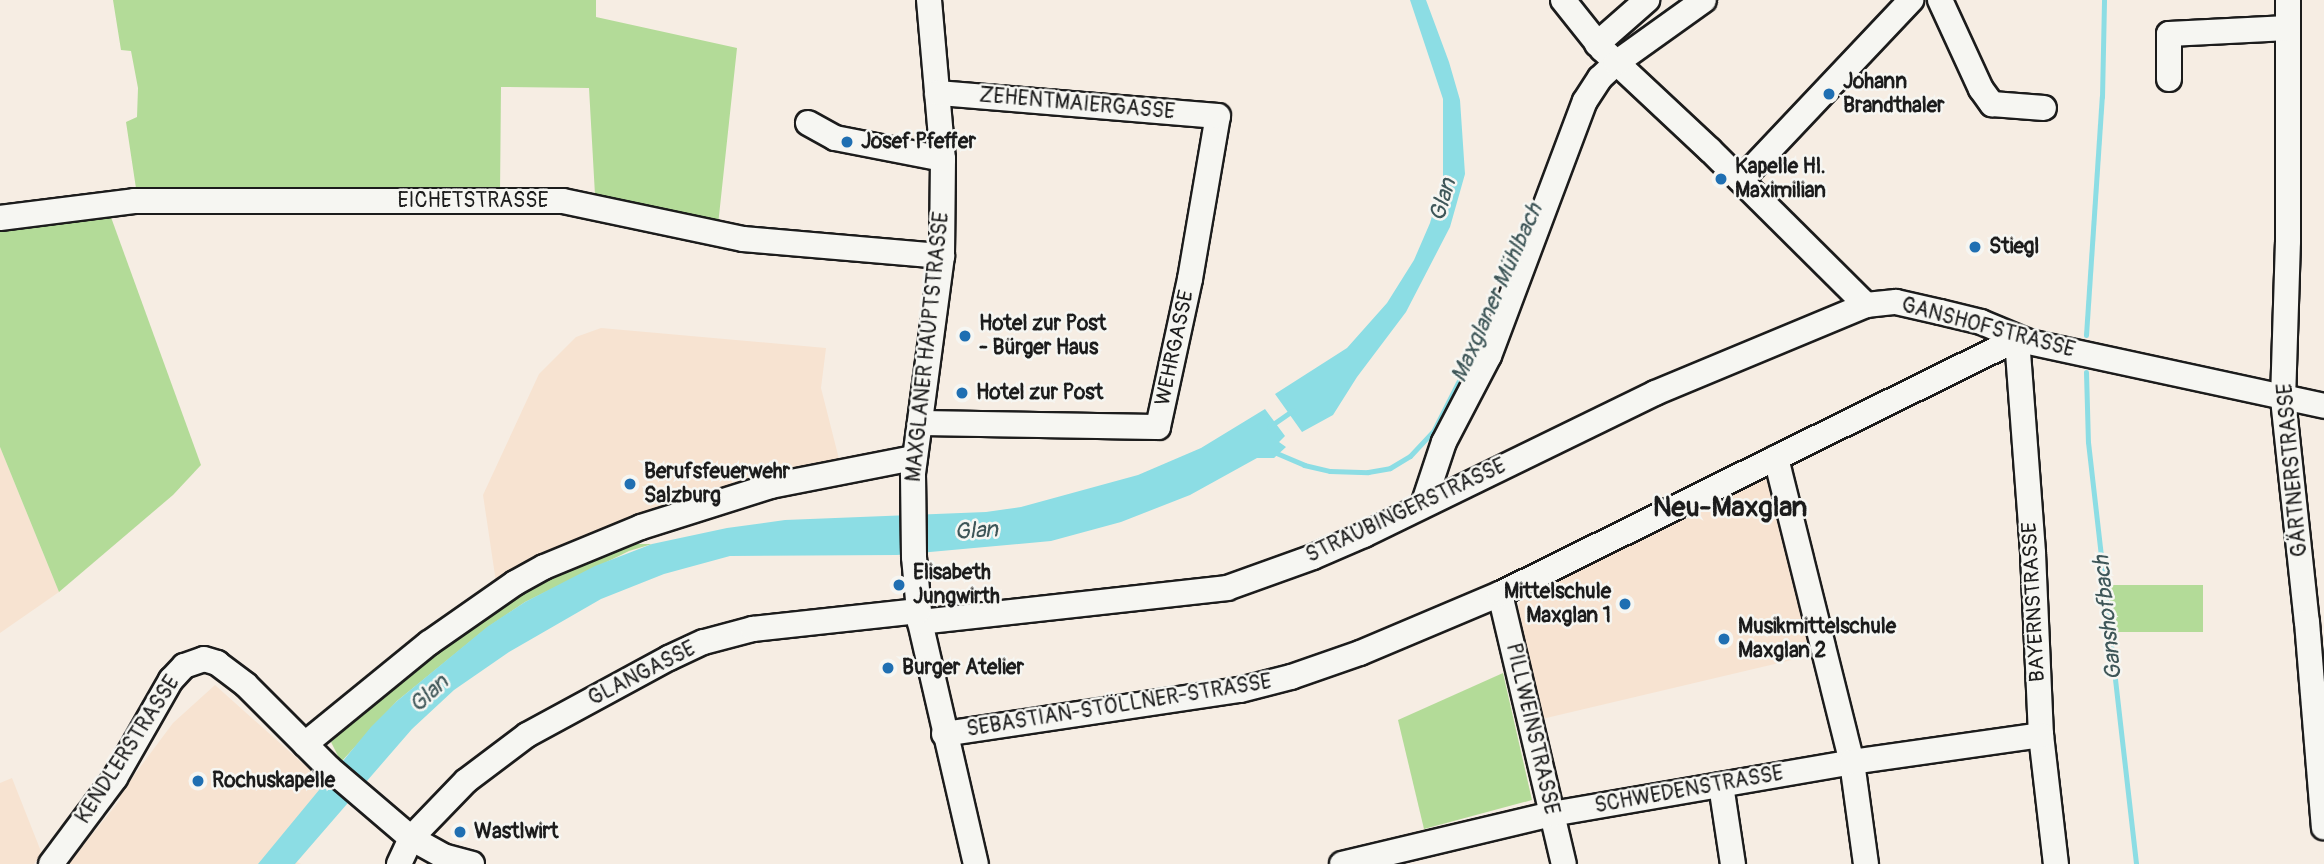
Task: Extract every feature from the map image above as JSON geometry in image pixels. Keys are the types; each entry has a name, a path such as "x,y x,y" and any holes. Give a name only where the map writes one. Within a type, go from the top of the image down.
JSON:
{"street":[{"path":"1563,0 1607,54 1741,180 1866,305"},
{"path":"1423,505 1444,442 1489,356 1586,101 1601,78 1607,54 1647,0"},
{"path":"1607,54 1704,0"},
{"path":"1741,180 1911,0"},
{"path":"1940,0 1981,89 1992,104 2044,108"},
{"name":"GÄRTNERSTRASSE","path":"2288,0 2288,241 2283,399 2307,622 2324,827"},
{"name":"MAXGLANER HAUPTSTRASSE","path":"924,1 943,159 942,256 914,458 914,557 919,616 976,864"},
{"path":"2169,79 2169,34 2288,28"},
{"name":"ZEHENTMAIERGASSE","path":"937,93 1218,116"},
{"name":"WEHRGASSE","path":"920,423 1158,428 1190,279 1218,116"},
{"path":"808,123 835,138 943,159"},
{"name":"EICHETSTRASSE","path":"0,218 134,201 564,201 743,239 942,256"},
{"name":"GANSHOFSTRASSE","path":"1866,305 1896,302 1981,322 2017,339 2324,406"},
{"name":"STRAUBINGERSTRASSE","path":"919,616 1227,588 1313,557 1655,393 1866,305"},
{"name":"SEBASTIAN-STÖLLNER-STRASSE","path":"944,734 1240,690 1290,677 1360,653 1500,593 2017,339"},
{"name":"BAYERNSTRASSE","path":"2017,339 2033,553 2040,735 2056,864"},
{"path":"472,864 443,856 411,838 305,744 429,643 496,595 544,567 641,527 771,486 914,458"},
{"path":"1776,458 1852,762 1866,864"},
{"name":"PILLWEINSTRASSE","path":"1500,593 1564,864"},
{"name":"GLANGASSE","path":"399,864 411,838 466,781 527,735 639,673 704,642 753,629 919,616"},
{"name":"KENDLERSTRASSE","path":"51,864 115,778 171,680 190,663 204,659 217,663 265,701 305,744"},
{"name":"SCHWEDENSTRASSE","path":"1342,864 1552,814 1852,762 2040,735"},
{"path":"1721,785 1733,864"}],"shaded area":[{"path":"601,328 826,348 821,388 839,459 671,508 496,582 483,495 539,374 576,337"},
{"path":"0,447 59,592 0,633"},
{"path":"1768,469 1817,654 1542,719 1518,608 1522,597"},
{"path":"215,685 347,803 297,862 301,864 68,864 120,800 120,794 173,723"},
{"path":"12,778 42,854 34,864 0,864 0,783"}],"green space":[{"path":"113,0 596,0 596,17 737,48 718,225 595,195 589,88 501,87 500,194 137,195 126,122 137,117 138,88 131,51 121,50"},
{"path":"108,209 201,465 173,495 59,592 0,447 0,224"},
{"path":"624,544 652,544 629,551 525,602 488,627 397,701 341,762 331,742 377,697 464,627 554,574"},
{"path":"2110,585 2203,585 2203,632 2110,632"},
{"path":"1503,673 1532,800 1424,829 1398,720"}],"water":[{"path":"1410,0 1426,0 1449,62 1460,100 1465,174 1450,227 1406,312 1357,377 1333,415 1302,432 1275,394 1347,348 1387,303 1414,260 1430,223 1443,177 1443,99"},
{"path":"1265,409 1285,436 1279,442 1286,447 1274,458 1257,458 1190,495 1121,522 1051,541 897,555 730,556 664,574 601,599 509,652 454,690 412,729 295,864 258,864 371,727 397,701 487,627 525,602 595,566 652,544 727,528 785,520 986,512 1021,507 1138,475 1201,448"}],"waterway":[{"name":"Maxglaner Mühlbach","path":"1639,31 1682,0"},
{"name":"Ganshofbach","path":"2086,335 2102,97 2104,0"},
{"name":"Maxglaner Mühlbach","path":"1274,452 1304,465 1330,471 1368,472 1390,468 1410,456 1434,430 1491,317"},
{"name":"Ganshofbach","path":"2086,372 2088,442 2136,864"},
{"name":"Glan","path":"1269,427 1293,410"}],"place":[{"name":"Johann Brandthaler","path":"1829,94"},
{"name":"Josef Pfeffer","path":"847,142"},
{"name":"Kapelle Hl. Maximilian","path":"1721,179"},
{"name":"Stiegl","path":"1975,247"},
{"name":"Hotel zur Post - Bürger Haus","path":"965,336"},
{"name":"Hotel zur Post","path":"962,393"},
{"name":"Berufsfeuerwehr Salzburg","path":"630,484"},
{"name":"Elisabeth Jungwirth","path":"899,585"},
{"name":"Mittelschule Maxglan 1","path":"1625,604"},
{"name":"Musikmittelschule Maxglan 2","path":"1724,639"},
{"name":"Burger Atelier","path":"888,668"},
{"name":"Rochuskapelle","path":"198,781"},
{"name":"Wastlwirt","path":"460,832"}],"district":[{"name":"Neu-Maxglan","path":"1730,508"}]}
